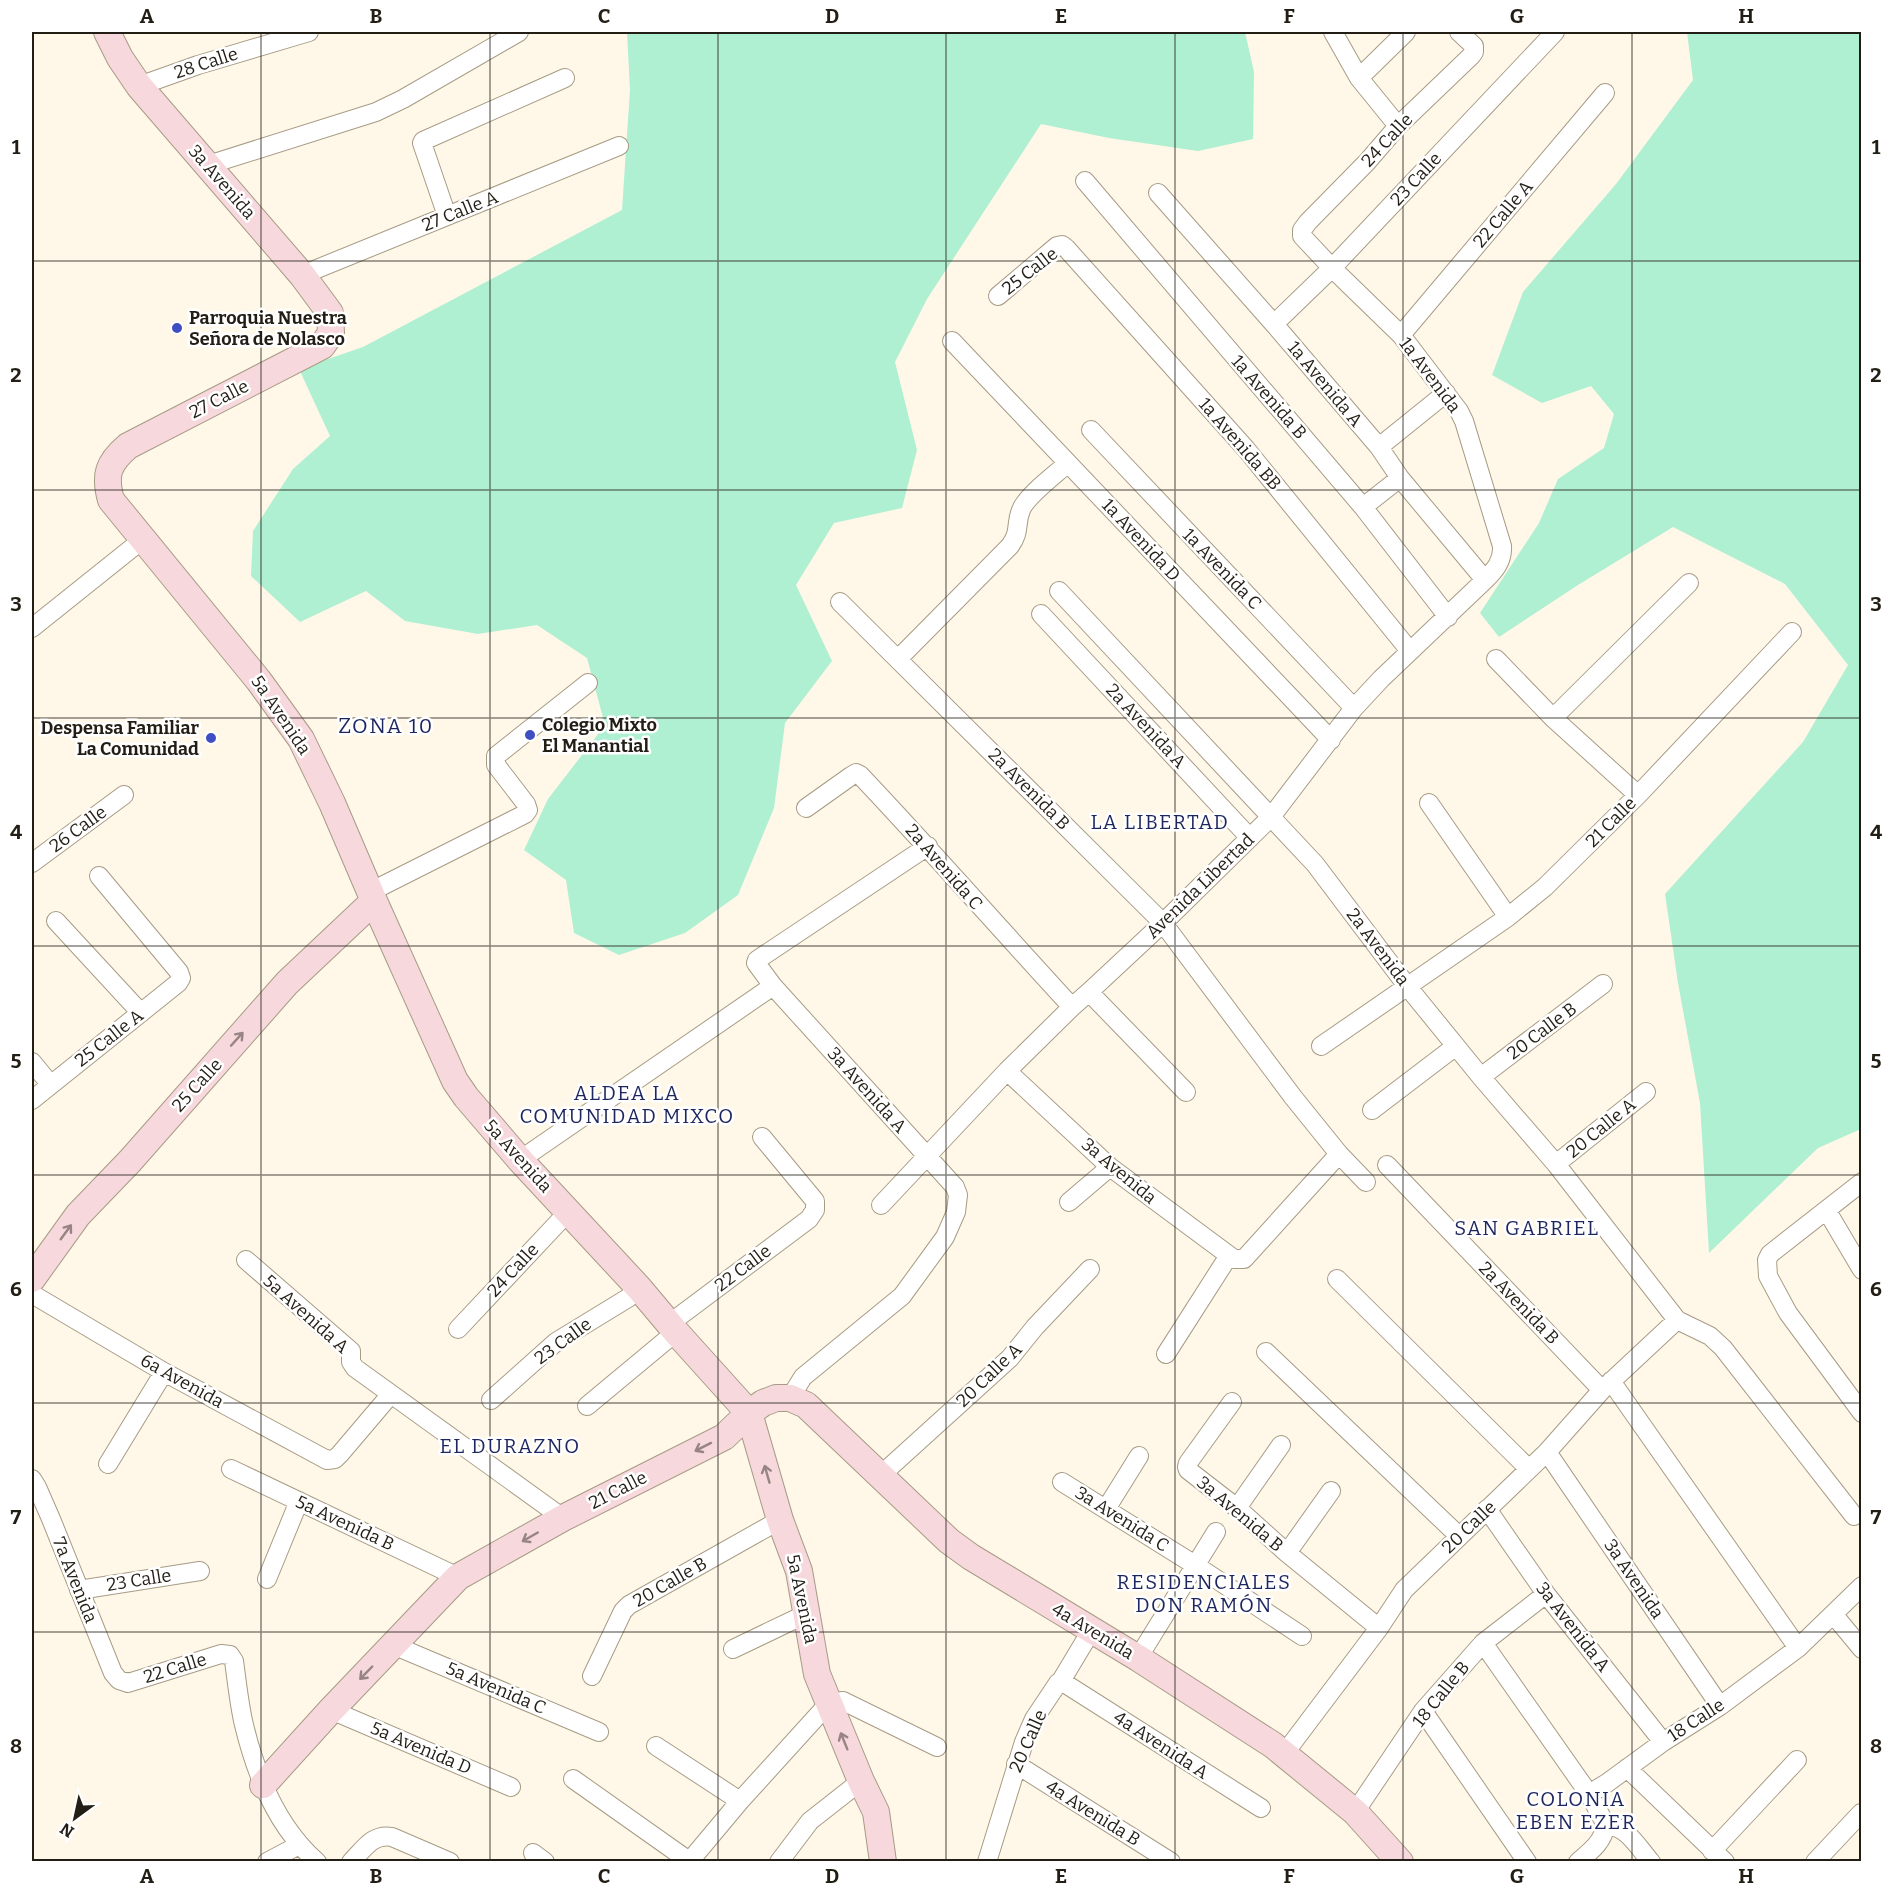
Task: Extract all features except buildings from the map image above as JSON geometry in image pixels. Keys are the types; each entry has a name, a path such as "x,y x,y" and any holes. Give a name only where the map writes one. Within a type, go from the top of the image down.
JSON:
{"street":[{"name":"3a Avenida","path":"107,32 138,86 302,275 330,313 332,333"},
{"name":"28 Calle","path":"138,86 198,65 309,32"},
{"path":"207,165 376,112 403,99 519,32"},
{"path":"1333,32 1359,78 1398,126"},
{"path":"1359,78 1406,32"},
{"name":"24 Calle","path":"1302,230 1398,126 1474,52 1474,46 1459,32"},
{"name":"23 Calle","path":"1274,324 1332,268 1555,32"},
{"path":"447,216 423,141 565,78"},
{"name":"22 Calle A","path":"1401,336 1605,93"},
{"name":"27 Calle A","path":"302,275 619,146"},
{"name":"1a Avenida B","path":"1085,181 1363,507 1448,617"},
{"name":"1a Avenida A","path":"1158,193 1274,324 1378,447 1400,478 1485,580"},
{"name":"1a Avenida","path":"1302,230 1302,236 1401,336 1446,393 1464,421 1503,554"},
{"name":"25 Calle","path":"998,296 1057,246 1062,245"},
{"name":"1a Avenida BB","path":"1062,245 1246,449 1410,651"},
{"name":"27 Calle","path":"109,469 117,456 128,446 322,346 332,333"},
{"name":"1a Avenida D","path":"952,341 1331,740"},
{"path":"1378,447 1446,393"},
{"name":"1a Avenida C","path":"1090,430 1354,708"},
{"path":"898,659 1010,546 1018,533 1019,517 1026,502 1068,463"},
{"name":"5a Avenida","path":"109,469 107,484 111,500 260,681 301,739 332,803 455,1081 520,1160 639,1288 749,1413 780,1520 799,1570 817,1674 876,1812 883,1858"},
{"path":"1363,507 1400,478"},
{"path":"32,628 142,540"},
{"name":"Avenida Libertad","path":"880,1205 1007,1071 1271,817 1354,708 1485,580 1496,568 1503,554"},
{"path":"1553,718 1689,583"},
{"name":"2a Avenida","path":"1059,591 1315,864 1407,986 1556,1164 1677,1320"},
{"name":"2a Avenida B","path":"840,602 1163,923 1293,1097 1339,1154 1366,1182"},
{"name":"2a Avenida A","path":"1041,614 1250,838"},
{"name":"21 Calle","path":"1321,1046 1508,917 1545,887 1638,795 1792,632"},
{"path":"1496,660 1553,718 1638,795"},
{"name":"25 Calle","path":"32,1279 78,1215 130,1161 287,983 372,896 525,814 528,810 526,804 495,765 496,756 588,683"},
{"name":"2a Avenida C","path":"806,808 856,773 860,775 928,846 975,902 1072,1007"},
{"name":"26 Calle","path":"32,863 124,795"},
{"path":"1429,803 1508,917"},
{"name":"3a Avenida A","path":"790,1398 803,1377 902,1296 945,1237 956,1212 958,1195 955,1187 773,986 756,963 928,846"},
{"name":"25 Calle A","path":"32,1100 181,978 179,972 99,876"},
{"path":"56,921 141,1012"},
{"name":"20 Calle B","path":"1481,1077 1603,984"},
{"path":"520,1160 773,986"},
{"path":"1089,992 1186,1092"},
{"path":"1372,1110 1456,1046"},
{"path":"32,1062 50,1084"},
{"name":"3a Avenida","path":"1007,1071 1110,1167 1234,1258"},
{"name":"20 Calle A","path":"1556,1164 1646,1092"},
{"name":"22 Calle","path":"587,1406 672,1328 809,1219 816,1210 815,1201 762,1137"},
{"path":"1166,1354 1234,1258 1244,1258 1339,1154"},
{"name":"2a Avenida B","path":"1387,1165 1607,1385 1798,1647"},
{"path":"1069,1202 1110,1167"},
{"path":"1862,1182 1770,1254 1767,1260 1768,1276 1788,1313 1862,1413"},
{"path":"1827,1211 1862,1270"},
{"name":"24 Calle","path":"458,1329 568,1212"},
{"name":"5a Avenida A","path":"246,1260 351,1350 351,1362 355,1368 563,1518"},
{"name":"20 Calle A","path":"881,1474 1010,1358 1035,1327 1090,1269"},
{"path":"1337,1279 1529,1468"},
{"name":"23 Calle","path":"491,1400 556,1342 628,1298 639,1288"},
{"name":"6a Avenida","path":"32,1294 164,1372 327,1460 335,1459 391,1394"},
{"path":"1677,1320 1710,1336 1723,1348 1854,1516"},
{"name":"20 Calle","path":"1284,1754 1379,1628 1404,1590 1547,1452 1607,1385 1677,1320"},
{"path":"1266,1353 1459,1536"},
{"path":"108,1464 164,1372"},
{"name":"21 Calle","path":"263,1785 458,1577 563,1518 724,1437 763,1403 776,1398 790,1398"},
{"name":"4a Avenida","path":"790,1398 806,1405 881,1474 949,1542 1138,1658 1284,1754 1355,1812 1400,1862"},
{"name":"3a Avenida B","path":"1232,1402 1188,1463 1188,1470 1237,1508 1287,1553 1379,1628"},
{"path":"1237,1508 1281,1445"},
{"name":"3a Avenida","path":"1547,1452 1720,1706"},
{"path":"1106,1509 1139,1456"},
{"name":"5a Avenida B","path":"231,1469 458,1577"},
{"name":"7a Avenida","path":"32,1479 113,1673 119,1680"},
{"name":"3a Avenida C","path":"1062,1482 1196,1565 1302,1636"},
{"path":"1287,1553 1331,1491"},
{"path":"267,1580 299,1501"},
{"name":"3a Avenida A","path":"1487,1509 1546,1594 1663,1742"},
{"name":"20 Calle B","path":"592,1676 623,1611 629,1605 780,1520"},
{"path":"1138,1658 1216,1532"},
{"name":"23 Calle","path":"79,1590 200,1571"},
{"name":"18 Calle","path":"1589,1794 1663,1742 1720,1706 1798,1647 1862,1586"},
{"name":"18 Calle B","path":"1355,1812 1423,1711 1483,1643 1546,1594"},
{"path":"733,1649 806,1614"},
{"path":"1833,1614 1862,1649"},
{"name":"20 Calle","path":"991,1860 1016,1764 1034,1719 1061,1681 1091,1631"},
{"path":"1483,1643 1589,1794 1606,1825 1600,1842 1578,1862"},
{"name":"5a Avenida C","path":"393,1645 599,1732"},
{"name":"22 Calle","path":"119,1680 128,1683 221,1654 230,1655 234,1661 243,1724 263,1785"},
{"name":"4a Avenida A","path":"1061,1681 1261,1808"},
{"path":"573,1779 689,1861 829,1703 843,1701 936,1747"},
{"name":"5a Avenida D","path":"331,1710 511,1787"},
{"path":"1423,1711 1527,1862"},
{"path":"656,1746 740,1801"},
{"path":"1627,1768 1718,1856 1797,1760"},
{"name":"4a Avenida B","path":"1016,1764 1171,1862"},
{"path":"779,1862 810,1821 861,1781"},
{"path":"263,1785 266,1795 299,1845 317,1862"},
{"path":"1815,1862 1861,1813"},
{"path":"1606,1825 1614,1825 1623,1829 1651,1862"},
{"path":"351,1862 375,1838 383,1835 450,1862"},
{"path":"267,1862 299,1845"}],"green space":[{"path":"627,32 1245,32 1254,72 1253,139 1198,151 1109,138 1041,124 927,299 895,362 917,450 902,508 834,523 796,585 832,661 785,723 774,808 738,895 685,933 619,955 574,933 566,880 524,850 548,799 605,725 587,658 537,625 478,634 405,621 366,591 300,622 251,576 253,531 293,469 330,436 299,369 363,347 622,210 630,90"},
{"path":"1687,32 1862,32 1861,1129 1818,1148 1709,1253 1700,1103 1678,983 1665,894 1803,742 1848,665 1785,584 1673,527 1499,637 1480,613 1539,523 1558,479 1604,448 1614,414 1591,386 1542,403 1492,375 1523,292 1616,184 1693,80"}],"place":[{"name":"Parroquia Nuestra Señora de Nolasco","path":"177,328"},
{"name":"Colegio Mixto El Manantial","path":"530,735"},
{"name":"Despensa Familiar La Comunidad","path":"211,738"}],"district":[{"name":"ZONA 10","path":"386,726"},
{"name":"LA LIBERTAD","path":"1160,822"},
{"name":"ALDEA LA COMUNIDAD MIXCO","path":"627,1104"},
{"name":"SAN GABRIEL","path":"1527,1228"},
{"name":"EL DURAZNO","path":"510,1446"},
{"name":"RESIDENCIALES DON RAMÓN","path":"1204,1594"},
{"name":"COLONIA EBEN EZER","path":"1576,1810"}]}
